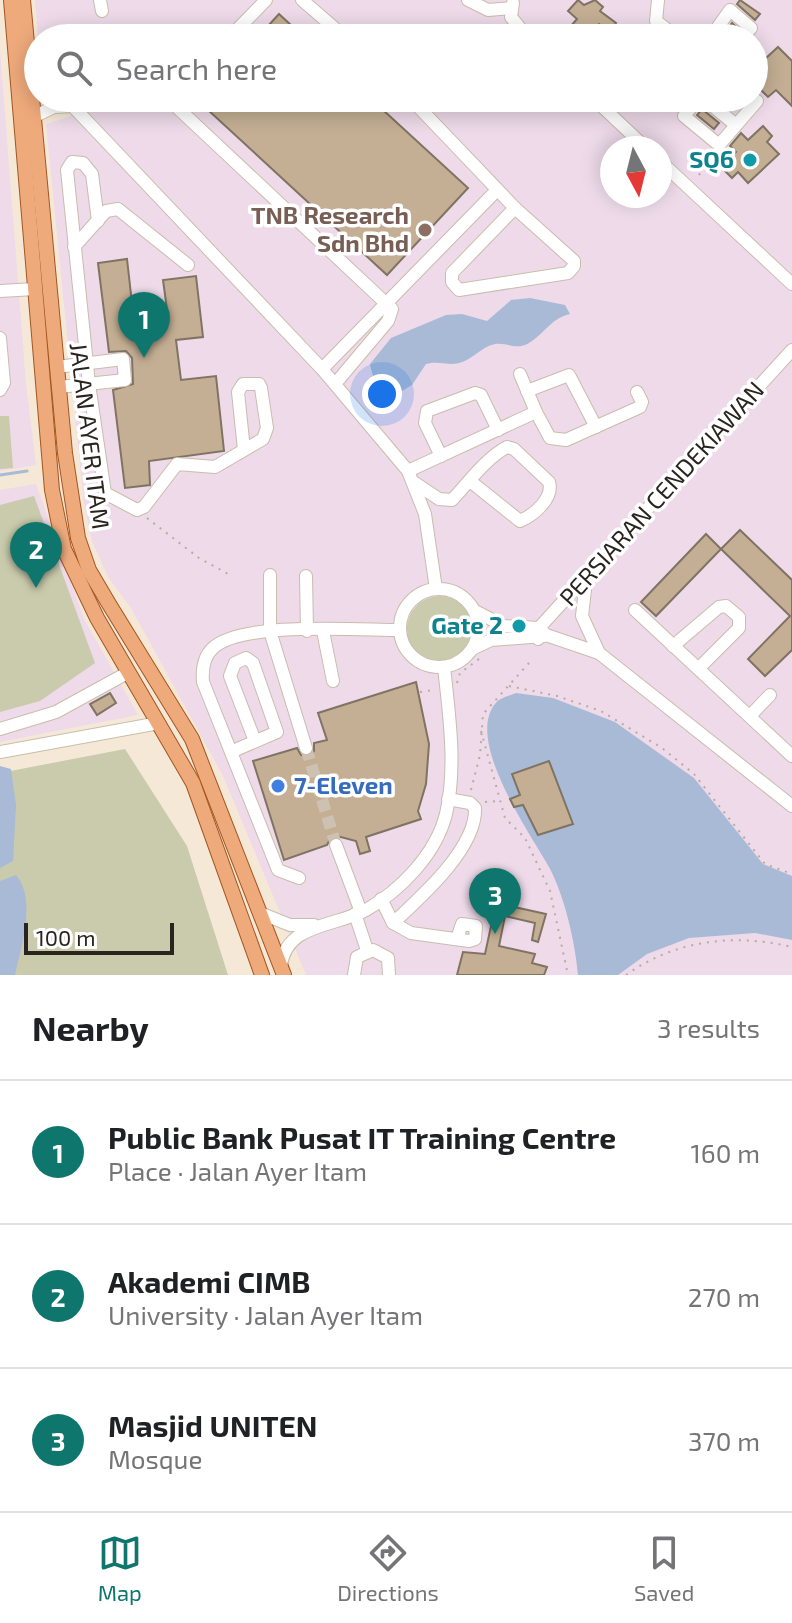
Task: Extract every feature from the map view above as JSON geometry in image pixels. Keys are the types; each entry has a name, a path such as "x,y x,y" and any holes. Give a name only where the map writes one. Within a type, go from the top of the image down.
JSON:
{"main road":[{"name":"JALAN AYER ITAM","path":"11,0 52,490 64,549 97,618 193,783 262,975"},
{"name":"JALAN AYER ITAM","path":"23,0 24,24"},
{"name":"JALAN AYER ITAM","path":"32,112 70,497 78,538 89,570 192,739 282,970"}],"street":[{"path":"243,24 266,0"},
{"path":"302,0 330,24"},
{"path":"468,0 488,10 513,4 511,17 517,24"},
{"path":"658,0 656,21 660,24"},
{"path":"720,24 730,10 746,24"},
{"path":"33,117 44,112"},
{"path":"78,112 322,369 411,477 446,501 452,500 470,481 507,447 514,449 538,471 552,490 549,497 520,521 470,481"},
{"path":"183,112 389,303 392,313 388,321 335,384"},
{"path":"423,112 515,208 574,261 568,273 459,290 452,282 452,273 515,208"},
{"path":"608,112 633,136"},
{"path":"688,112 684,116 719,145 747,112"},
{"path":"719,112 736,125"},
{"path":"98,221 92,174 83,163 72,162 67,170 101,486 112,499 137,510 144,507 177,464 209,469 244,450 266,435 261,388 253,383 243,384 238,392 244,450"},
{"path":"672,172 792,284"},
{"path":"322,369 497,190"},
{"path":"74,247 111,209 123,211 188,265"},
{"path":"0,288 34,284"},
{"path":"0,338 4,383 0,390"},
{"name":"PERSIARAN CENDEKIAWAN","path":"541,634 586,579 792,350"},
{"path":"57,367 123,359 125,380 59,387"},
{"path":"520,374 550,438 557,442 640,407 642,402 637,392"},
{"path":"527,391 569,375 596,427"},
{"path":"441,456 425,423 427,411 475,393 481,395 498,430"},
{"path":"411,477 441,456 536,412"},
{"path":"411,477 425,514 436,589"},
{"path":"270,575 270,631 306,748"},
{"path":"306,576 307,631"},
{"path":"586,579 582,616 599,653"},
{"path":"541,634 491,640 478,651 444,667 416,660 406,650 400,630 404,611 412,600 436,589 456,593 475,611 504,626 541,634 599,653 792,806"},
{"path":"673,646 719,607 726,606 739,617 739,628 699,668"},
{"path":"635,610 792,756"},
{"path":"475,611 479,626 478,651"},
{"path":"299,878 287,877 278,870 203,682 205,659 216,645 250,631 400,630"},
{"path":"323,631 333,681"},
{"path":"233,751 274,735 277,727 253,663 246,658 235,663 230,676 255,741"},
{"path":"282,970 283,950 291,940 319,925 358,913 381,899 407,880 434,844 448,799 451,734 444,667"},
{"path":"0,729 38,720 129,672"},
{"path":"750,716 770,695"},
{"path":"0,752 159,723"},
{"path":"393,923 432,888 459,852 474,821 475,808 468,803 448,799"},
{"path":"336,845 367,950"},
{"path":"381,899 393,923 411,933 457,939"},
{"path":"260,913 290,925 319,925"},
{"path":"354,975 357,957 367,950 384,954 390,963 391,975"}],"path":[{"path":"699,175 709,163"},
{"path":"137,510 193,553 230,575"},
{"path":"420,692 455,687 460,673 478,651"},
{"path":"468,803 480,755 483,714 529,663"},
{"path":"509,686 557,696 601,711 662,748 694,774 765,864 792,874"},
{"path":"481,731 505,818 525,838 550,891 568,975"},
{"path":"626,975 650,957 697,943 760,939 792,947"}],"shaded area":[{"path":"35,0 792,0 792,975 306,975 223,776 131,608 108,577 92,541 84,505 46,124 69,117 73,112 768,112 768,24 37,24"},
{"path":"0,50 26,384 36,465 0,471"},
{"path":"36,484 84,619 138,715 0,742 0,490"}],"green space":[{"path":"0,416 9,416 13,468 0,469"},
{"path":"34,496 95,663 40,701 0,712 0,505"},
{"path":"433,596 447,596 459,601 468,610 473,629 471,642 464,653 447,662 433,662 421,657 412,648 407,636 407,622 412,610 421,601"},
{"path":"125,749 187,846 228,975 0,975 0,773"}],"water":[{"path":"530,298 565,305 570,314 557,319 525,345 495,344 462,362 426,364 412,385 397,394 386,390 375,380 370,364 391,338 446,315 462,314 487,321 511,300"},
{"path":"516,693 553,698 615,722 694,778 763,864 792,876 792,940 755,933 689,938 647,954 618,975 578,975 572,934 560,892 504,787 488,740 488,720 495,704"},
{"path":"0,766 11,769 16,805 13,861 0,868"},
{"path":"16,875 26,897 26,924 15,975 0,975 0,881"}],"building":[{"path":"578,0 584,5 595,0 603,7 600,11 616,23 573,24 577,19 568,11"},
{"path":"740,0 760,14 755,20 737,4"},
{"path":"279,14 290,24 270,24"},
{"path":"778,47 792,61 792,106 776,90 768,97 768,56"},
{"path":"210,112 385,112 468,188 387,275"},
{"path":"706,112 719,123 714,129 697,115"},
{"name":"SQ6","path":"763,126 772,136 767,142 779,154 748,183 738,172 732,178 720,166 736,152 730,146 741,133 748,140"},
{"path":"127,259 134,321 168,317 163,280 196,276 203,337 176,340 181,380 216,376 224,451 149,461 150,485 125,488 113,390 133,384 132,358 126,351 109,352 98,263"},
{"path":"740,530 792,580 792,650 765,676 748,659 790,616 721,549"},
{"path":"706,534 721,549 656,616 641,602"},
{"path":"416,682 429,744 426,784 418,811 421,819 366,837 370,851 360,854 356,841 337,836 330,839 327,845 284,860 253,761 297,748 301,755 309,756 314,751 314,743 327,740 318,713"},
{"path":"110,693 116,703 97,715 90,704"},
{"path":"549,761 573,824 538,835 523,805 514,807 510,799 520,795 512,774"},
{"path":"496,903 546,914 538,942 532,940 535,923 505,916 499,946 535,954 532,963 547,967 544,975 457,975 463,952 485,954"}],"waterway":[{"path":"0,475 27,471"}],"tunnel":[{"path":"306,748 336,845"}],"place":[{"name":"SQ6","path":"750,160"},
{"name":"TNB Research Sdn Bhd","path":"425,230"},
{"name":"Public Bank Pusat IT Training Centre","path":"144,358"},
{"name":"Akademi CIMB","path":"36,588"},
{"name":"Gate 2","path":"519,626"},
{"name":"7-Eleven","path":"278,786"},
{"name":"Masjid UNITEN","path":"495,934"}]}
